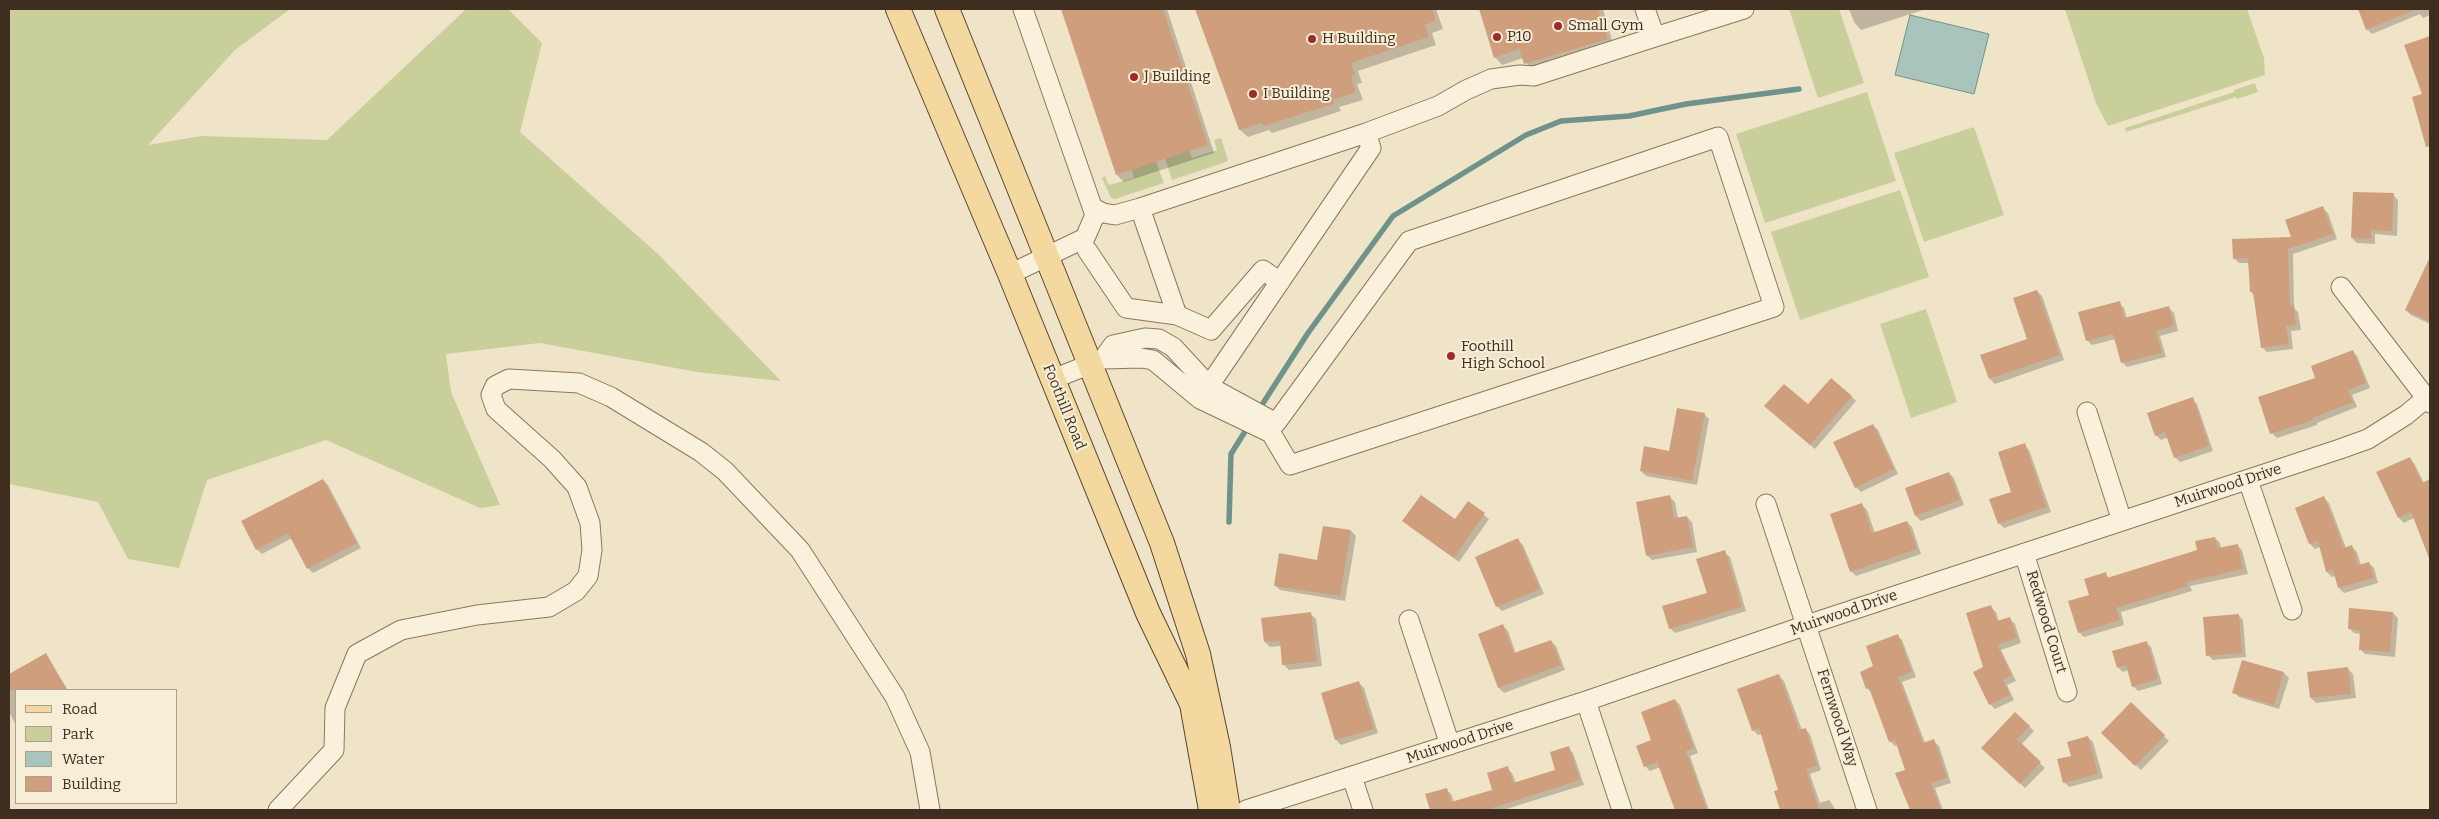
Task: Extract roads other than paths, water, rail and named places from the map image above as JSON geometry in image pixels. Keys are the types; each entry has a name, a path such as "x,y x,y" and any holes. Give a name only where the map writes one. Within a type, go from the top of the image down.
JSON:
{"main road":[{"name":"Foothill Road","path":"898,9 1010,274 1148,613 1192,704 1211,810"},
{"path":"947,9 1047,257 1096,362 1162,543 1198,654 1213,720 1228,810"}],"street":[{"path":"1010,274 1085,238 1096,215 1024,9"},
{"path":"1645,9 1654,37"},
{"path":"1094,208 1103,213 1115,214 1140,208 1366,133 1438,106 1466,90 1491,79 1520,75 1534,76 1744,9"},
{"path":"1205,393 1371,148 1366,133"},
{"path":"1053,379 1096,362 1112,345 1145,338 1159,339 1173,347 1205,393 1271,432 1290,465 1774,307 1718,137 1409,241 1276,423 1205,393"},
{"path":"1140,208 1177,315"},
{"path":"1087,250 1126,308 1177,315 1210,330 1263,270 1280,282"},
{"path":"2341,287 2429,399"},
{"path":"278,810 334,750 335,708 357,654 401,630 477,615 549,607 576,591 588,576 592,550 590,523 577,487 552,459 496,409 491,396 495,386 509,379 579,383 611,397 701,452 725,471 800,550 895,696 920,752 930,810"},
{"name":"Muirwood Drive","path":"1246,810 1586,701 1807,625 2368,439 2429,399"},
{"path":"2087,412 2122,521"},
{"path":"2248,480 2292,610"},
{"name":"Fernwood Way","path":"1766,504 1867,810"},
{"name":"Redwood Court","path":"2024,553 2068,692"},
{"path":"1409,620 1450,745"},
{"path":"1586,701 1622,810"},
{"path":"1352,777 1363,810"}],"water":[{"path":"1910,15 1989,34 1974,94 1895,75"}],"waterway":[{"path":"1258,411 1308,333 1393,216 1526,135 1561,121 1629,116 1686,104 1799,89"},
{"path":"1229,522 1231,454 1249,425"}],"place":[{"name":"Small Gym","path":"1558,26"},
{"name":"P10","path":"1497,37"},
{"name":"H Building","path":"1312,39"},
{"name":"J Building","path":"1134,77"},
{"name":"I Building","path":"1253,94"},
{"name":"Foothill High School","path":"1451,356"}]}
